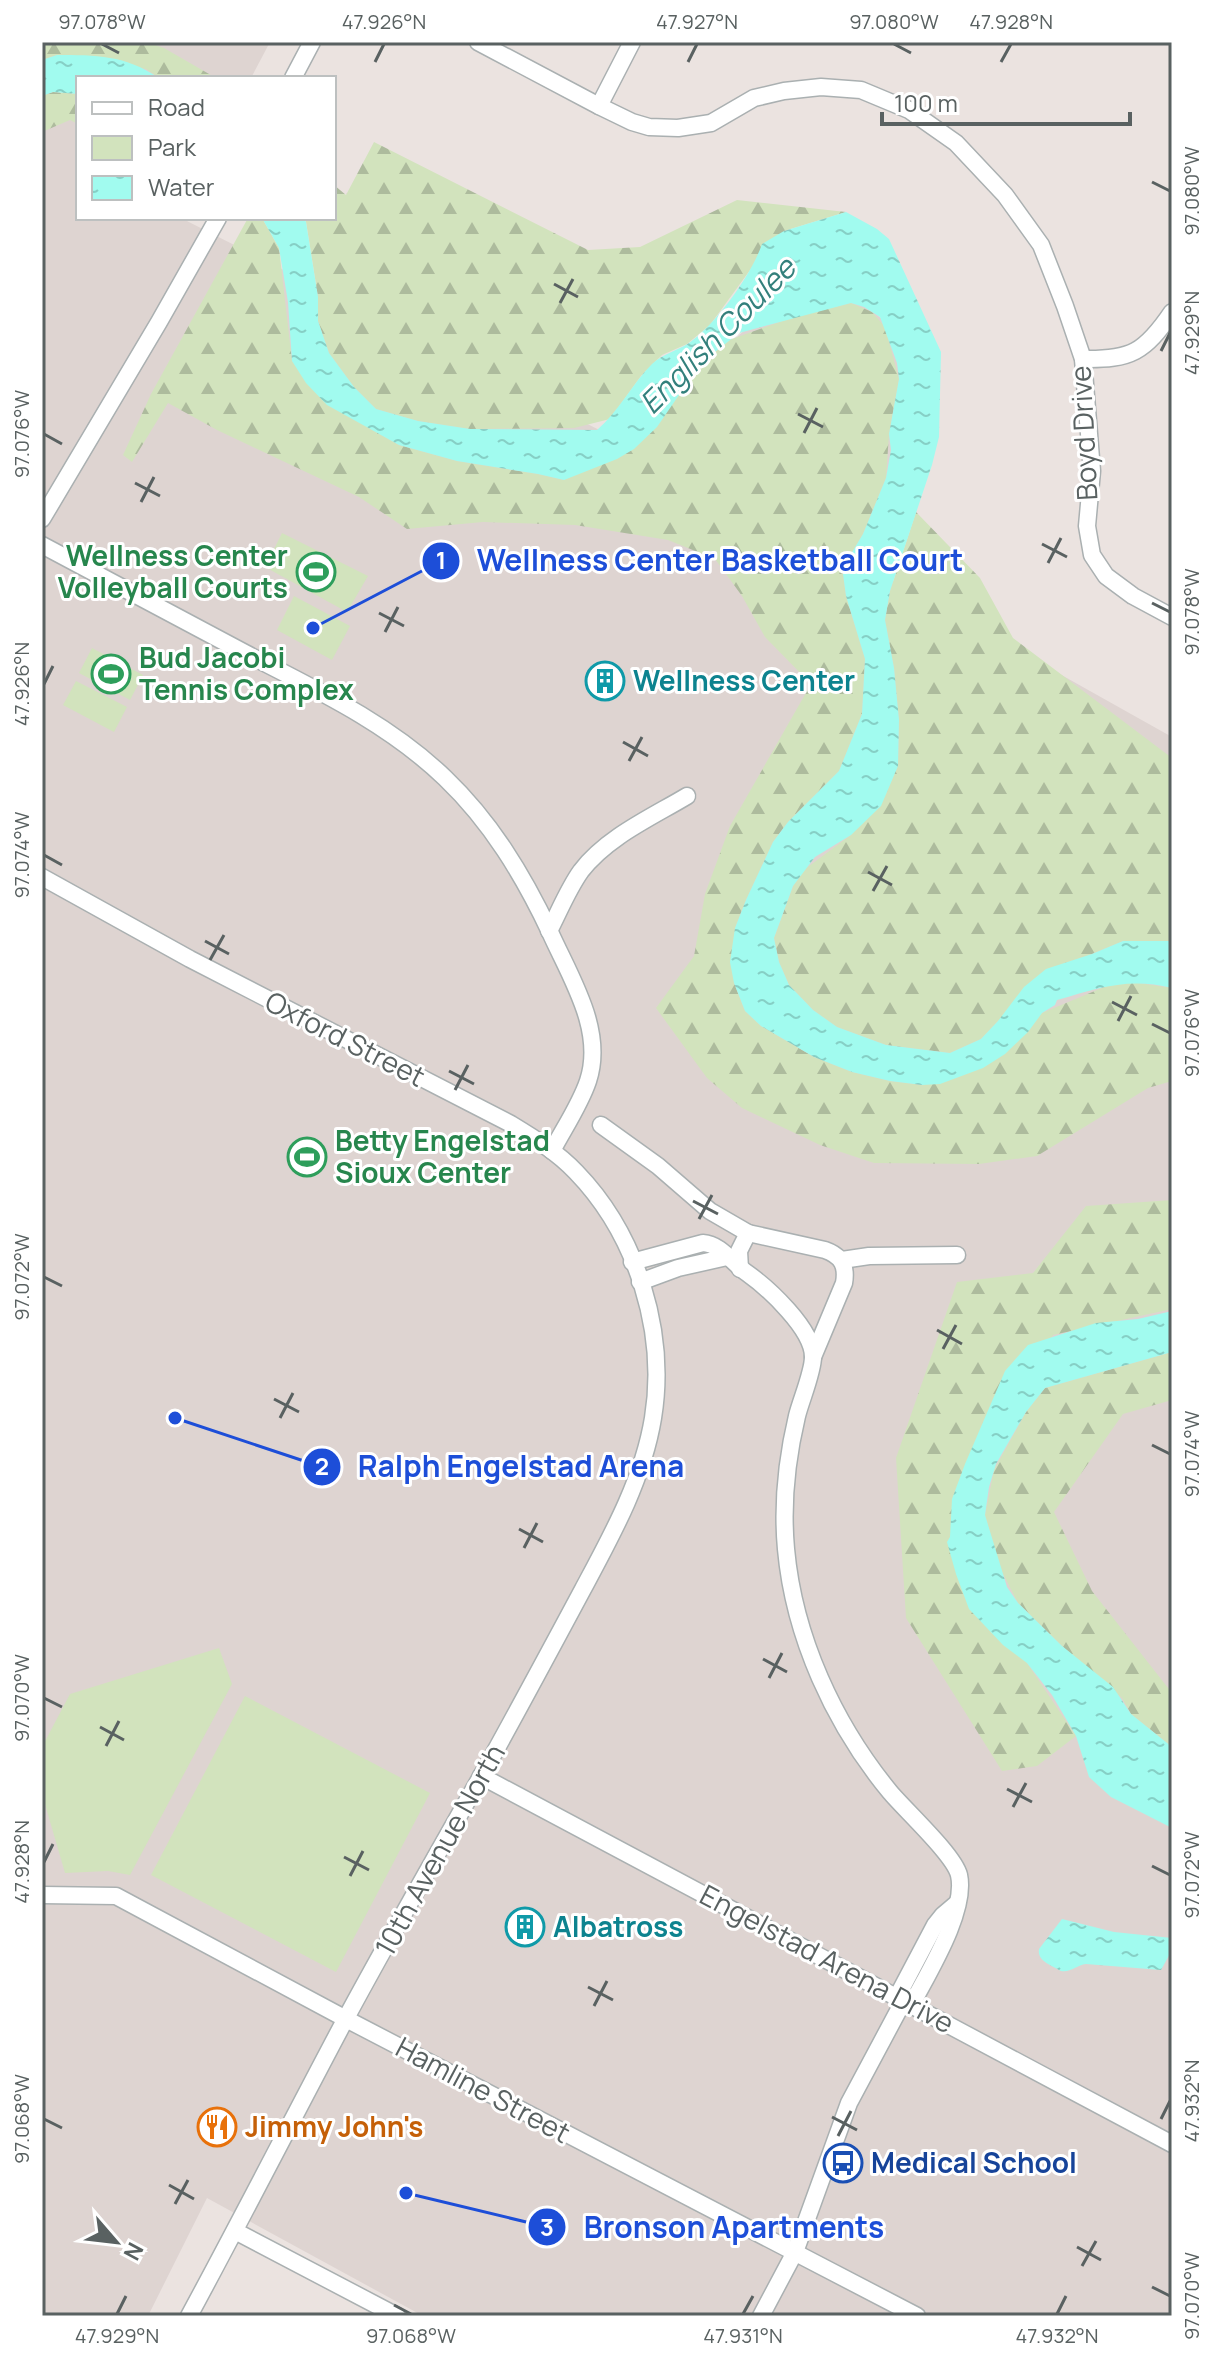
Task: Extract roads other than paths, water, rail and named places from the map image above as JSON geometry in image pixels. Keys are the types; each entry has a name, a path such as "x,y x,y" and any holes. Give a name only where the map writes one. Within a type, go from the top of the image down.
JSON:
{"street":[{"path":"294,76 312,42"},
{"name":"Boyd Drive","path":"478,42 599,106 649,127 678,128 711,123 754,98 821,87 861,90 909,110 956,143 1005,195 1041,245 1083,359 1092,471 1087,526 1092,555 1106,576 1133,596 1172,617"},
{"path":"599,106 632,42"},
{"path":"42,519 217,220"},
{"path":"1083,359 1111,360 1135,353 1158,334 1172,312"},
{"path":"42,545 296,678 375,724 415,751 447,779 497,837 515,863 549,931 585,1011 593,1037 589,1079 552,1151"},
{"path":"549,931 581,871 594,858 614,841 687,796"},
{"name":"Oxford Street","path":"42,877 190,959 511,1124 552,1151 577,1173 606,1208 632,1262 651,1314 657,1372"},
{"path":"601,1125 649,1159 710,1211 748,1233 825,1250 842,1260 846,1272 844,1283 813,1357 797,1418 785,1506 786,1548 800,1620 821,1679 855,1744 894,1797 954,1862 959,1874 955,1917 946,1939 904,2000 849,2103 795,2252 761,2316"},
{"path":"734,1263 748,1233"},
{"path":"632,1262 709,1243 766,1286 780,1301 805,1336 813,1357"},
{"path":"842,1260 869,1256 957,1255"},
{"path":"640,1282 678,1268 734,1263"},
{"name":"10th Avenue North","path":"189,2316 346,2019 548,1657 619,1520 641,1469 653,1418 657,1372"},
{"name":"Engelstad Arena Drive","path":"481,1776 1172,2144"},
{"name":"Hamline Street","path":"42,1895 116,1896 917,2316"},
{"path":"235,2231 397,2316"}],"water":[{"path":"57,55 97,56 134,65 156,76 76,76 76,94 53,92 42,96 42,60"},
{"name":"English Coulee","path":"846,212 877,229 889,239 941,352 939,437 890,591 885,620 899,720 898,766 881,806 851,835 815,857 793,886 774,938 779,962 789,985 813,1010 837,1027 886,1045 950,1053 981,1039 1024,987 1046,969 1123,941 1172,941 1172,988 1127,984 1057,1000 1005,1054 983,1068 940,1084 890,1081 852,1072 814,1057 761,1026 745,1011 730,962 735,928 773,842 788,822 839,771 862,714 865,659 846,596 843,574 886,478 891,450 889,434 899,379 897,363 880,317 851,303 739,333 701,363 657,427 634,449 564,480 457,461 399,445 327,405 306,383 292,361 288,302 279,248 263,220 305,220 318,297 318,321 329,353 354,387 376,409 418,421 470,429 597,430 652,364 689,343 710,324 742,283 762,244 784,231"},
{"path":"1172,1311 1172,1352 1045,1388 1026,1412 996,1464 985,1515 1007,1587 1018,1603 1062,1646 1113,1687 1131,1714 1172,1747 1172,1828 1111,1797 1089,1777 1076,1736 1052,1695 1027,1663 1003,1645 969,1609 947,1542 950,1537 952,1499 965,1464 1005,1371 1028,1345 1096,1323 1138,1319"},
{"path":"1062,1919 1114,1932 1172,1938 1172,1950 1161,1970 1086,1964 1061,1971 1042,1960 1039,1949"}],"place":[{"name":"Wellness Center Volleyball Courts","path":"316,572"},
{"name":"Wellness Center Basketball Court","path":"313,628"},
{"name":"Bud Jacobi Tennis Complex","path":"111,674"},
{"name":"Wellness Center","path":"605,681"},
{"name":"Betty Engelstad Sioux Center","path":"307,1157"},
{"name":"Ralph Engelstad Arena","path":"175,1418"},
{"name":"Albatross","path":"525,1927"},
{"name":"Jimmy John's","path":"217,2127"},
{"name":"Medical School","path":"843,2163"},
{"name":"Bronson Apartments","path":"406,2193"}]}
